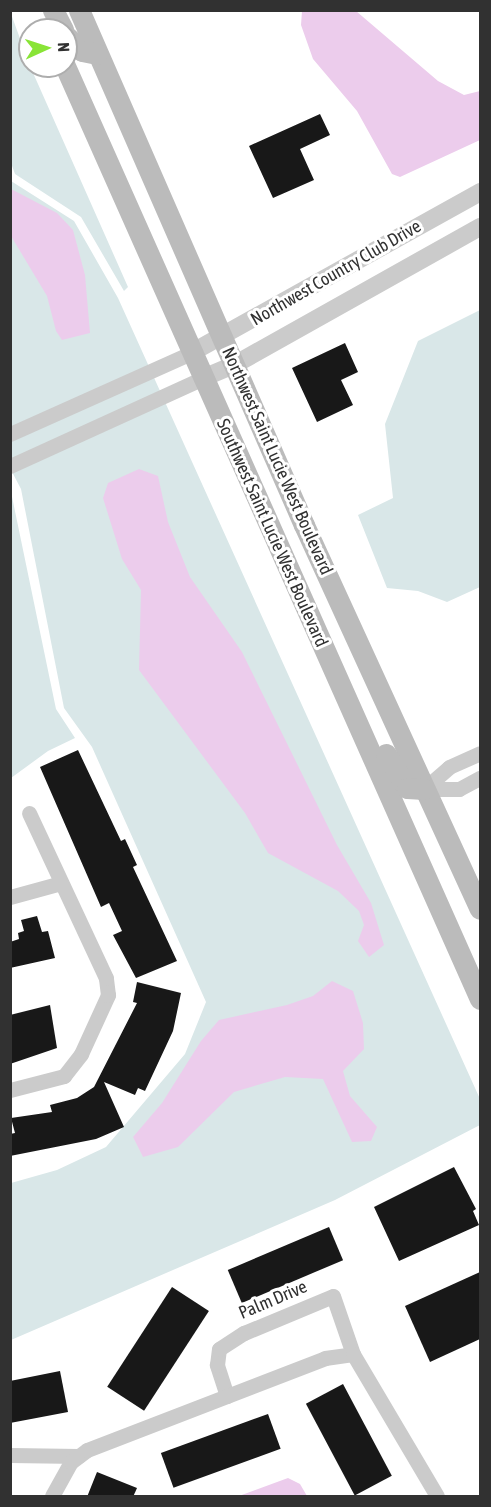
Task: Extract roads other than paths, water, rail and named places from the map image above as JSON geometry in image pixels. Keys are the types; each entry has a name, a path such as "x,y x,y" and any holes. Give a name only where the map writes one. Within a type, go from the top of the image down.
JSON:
{"main road":[{"name":"Northwest Saint Lucie West Boulevard","path":"79,10 234,365 480,909"},
{"path":"78,47 82,51 98,54"},
{"name":"Southwest Saint Lucie West Boulevard","path":"70,78 480,999"},
{"path":"334,673 363,707 396,777 407,788 424,789"}],"street":[{"name":"Northwest Country Club Drive","path":"191,353 222,338 480,192"},
{"name":"Northwest Country Club Drive","path":"203,378 234,365 480,227"},
{"path":"10,434 191,353"},
{"path":"10,466 203,378"},
{"path":"424,789 449,767 480,753"},
{"path":"424,789 459,789 480,778"},
{"path":"10,1090 64,1076 81,1054 108,995 106,978 29,813"},
{"path":"10,897 61,883"},
{"name":"Palm Drive","path":"227,1396 217,1365 219,1349 244,1333 333,1296 352,1354 437,1497"},
{"path":"52,1497 70,1462 79,1456 326,1358 352,1354"},
{"path":"10,1455 79,1456"}]}
